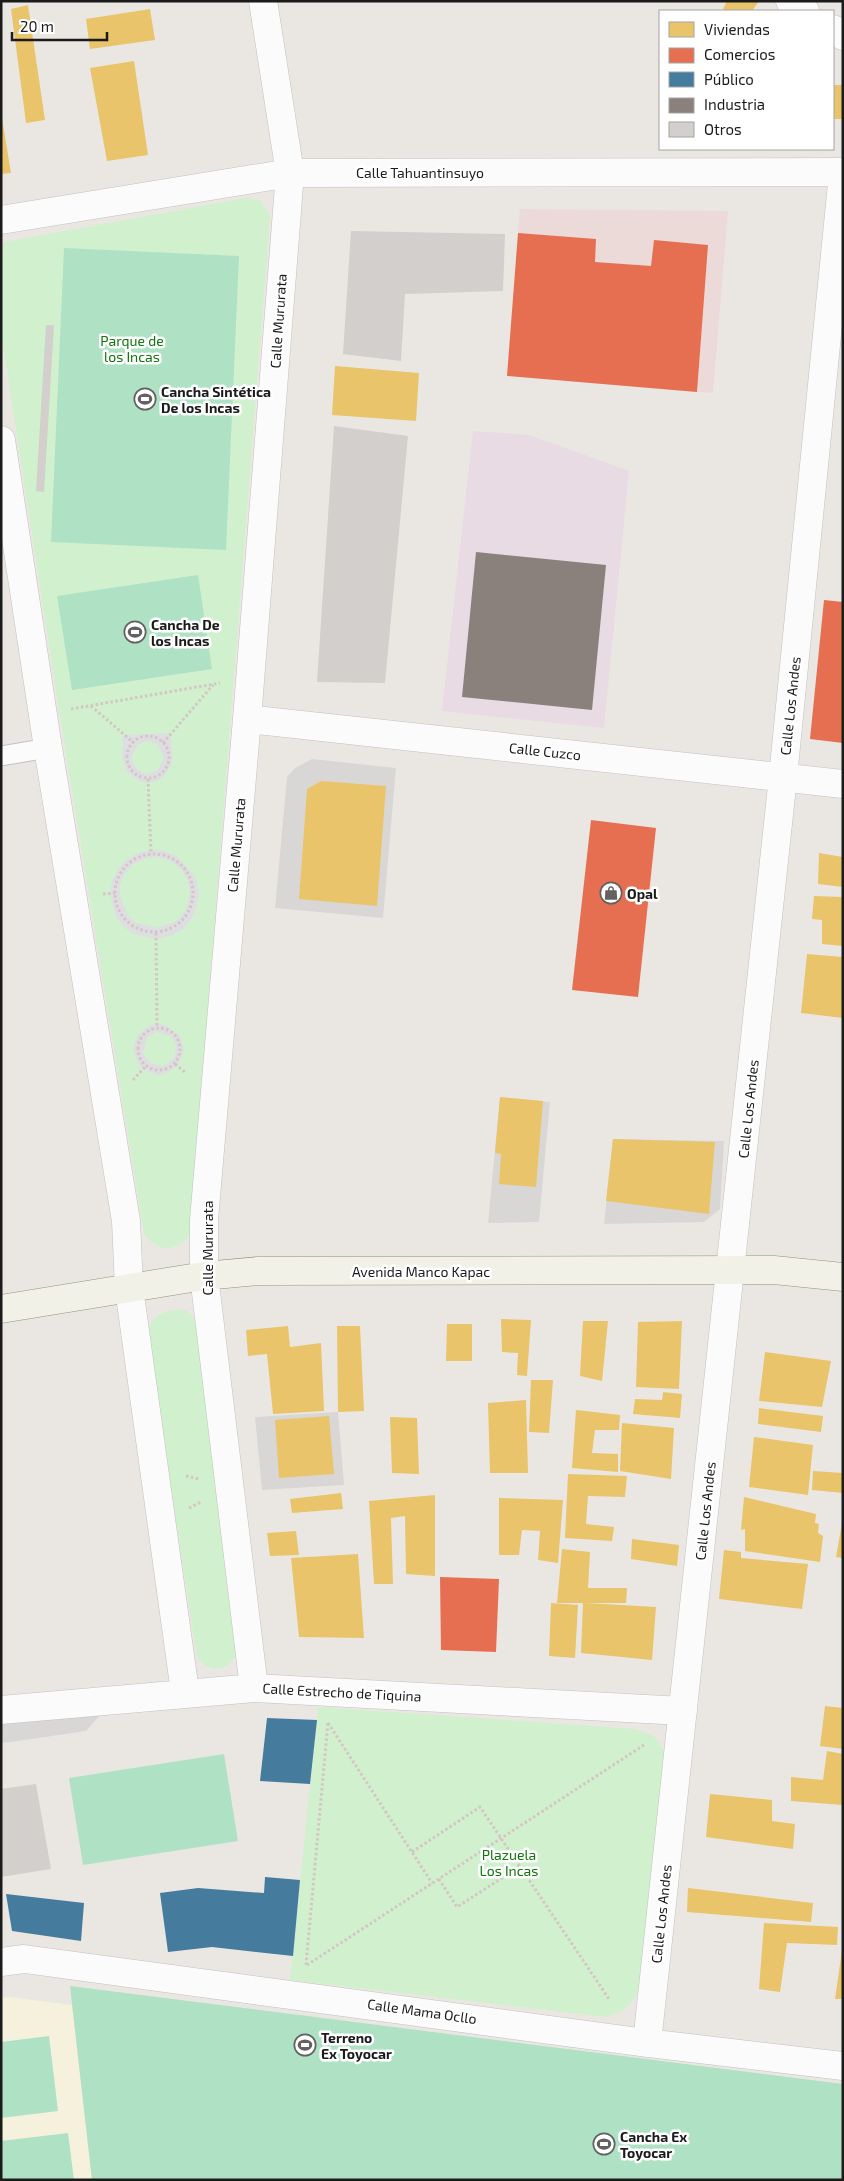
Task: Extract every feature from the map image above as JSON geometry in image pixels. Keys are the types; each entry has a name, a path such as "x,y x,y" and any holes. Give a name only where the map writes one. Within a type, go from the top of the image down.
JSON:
{"street":[{"name":"Calle Mururata","path":"254,1688 204,1276 204,1220 247,719 290,173 263,1"},
{"path":"790,1 804,10"},
{"name":"Calle Tahuantinsuyo","path":"1,220 290,173 843,173"},
{"name":"Calle Los Andes","path":"647,2043 783,777 843,173"},
{"path":"1,440 48,748 126,1221 129,1288 185,1692"},
{"name":"Calle Cuzco","path":"247,719 843,784"},
{"name":"Avenida Manco Kapac","path":"1,1309 204,1276 258,1271 731,1269 774,1270 843,1277"},
{"name":"Calle Estrecho de Tiquina","path":"1,1710 185,1692 254,1688 683,1711"},
{"name":"Calle Mama Ocllo","path":"1,1962 24,1959 647,2043 843,2066"}],"lane":[{"path":"1,756 48,748"}],"path":[{"path":"63,710 228,682"},
{"path":"163,743 213,684"},
{"path":"90,706 134,743"},
{"path":"151,737 163,743 169,754 167,765 160,775 148,779 135,774 127,755 134,743 139,739 151,737"},
{"path":"148,779 152,854"},
{"path":"152,854 164,855 176,860 185,868 191,878 194,891 193,903 180,924 169,931 156,933 144,932 132,926 123,917 117,906 115,893 116,881 130,862 152,854"},
{"path":"156,933 157,1027"},
{"path":"157,1027 172,1031 180,1043 179,1057 175,1064 164,1070 146,1066 138,1054 138,1046 144,1033 157,1027"},
{"path":"181,1476 205,1480"},
{"path":"188,1508 206,1500"},
{"path":"432,1883 328,1722 306,1966 439,1879 499,1838 644,1745"},
{"path":"412,1852 480,1807 499,1838 609,1999"},
{"path":"439,1879 457,1907 519,1867"}],"shaded area":[{"path":"520,209 728,211 713,393 507,376"},
{"path":"473,431 530,435 629,471 604,728 442,711"},
{"path":"170,733 173,757 171,766 162,779 149,783 139,781 127,772 122,757 123,735","holes":["147,741 157,744 164,758 157,771 145,774 136,768 131,758 138,744"]},
{"path":"312,759 396,768 383,918 275,908 287,777 295,768"},
{"path":"151,850 165,851 178,857 195,877 199,891 197,905 192,918 183,929 170,936 156,939 133,934 116,917 110,894 112,881 118,869 127,859 138,853","holes":["157,857 168,860 179,867 186,877 190,888 189,900 185,911 177,921 157,928 136,923 128,916 120,896 120,884 125,873 134,864 145,859"]},
{"path":"150,1025 165,1025 179,1035 184,1050 178,1066 165,1074 157,1075 142,1069 133,1049 138,1035","holes":["156,1032 171,1036 176,1046 175,1056 167,1064 161,1066 150,1063 143,1053 147,1038"]},
{"path":"500,1097 550,1102 539,1222 488,1223"},
{"path":"613,1139 724,1141 720,1209 704,1222 604,1224"},
{"path":"338,1412 344,1485 262,1490 255,1417"},
{"path":"101,1714 86,1731 1,1742 1,1723"},
{"path":"9,1997 72,2005 92,2180 1,2180 1,1998"}],"green space":[{"name":"Parque de los Incas","path":"246,198 261,201 270,216 190,1236 178,1245 167,1248 155,1245 144,1234 59,710 1,332 1,246 4,242"},
{"name":"Cancha Sintética De los Incas","path":"64,248 239,256 226,550 51,542"},
{"name":"Cancha De los Incas","path":"198,575 212,669 72,690 57,596"},
{"path":"183,1309 192,1315 199,1330 236,1654 228,1665 218,1669 207,1666 197,1657 147,1332 153,1320 160,1314"},
{"name":"Plazuela Los Incas","path":"318,1707 635,1729 654,1736 665,1752 639,1990 630,2004 617,2013 606,2017 290,1980"},
{"path":"224,1754 238,1841 83,1865 69,1778"},
{"name":"Terreno Ex Toyocar","path":"70,1986 843,2084 843,2180 92,2180"},
{"path":"49,2036 58,2111 1,2118 1,2042"},
{"path":"68,2133 74,2180 1,2180 1,2141"}],"building: Viviendas":[{"path":"727,1 759,1 753,10 723,9"},
{"path":"28,5 45,120 26,123 11,9"},
{"path":"150,9 155,40 90,49 86,19"},
{"path":"134,61 148,155 107,161 90,68"},
{"path":"834,85 843,85 843,119 834,119"},
{"path":"1,112 11,173 1,174"},
{"path":"335,366 419,373 416,421 332,415"},
{"path":"321,781 386,786 377,906 299,899 307,789"},
{"path":"819,853 843,857 843,887 818,884"},
{"path":"814,896 843,897 843,946 822,944 822,920 812,919"},
{"path":"807,954 843,957 843,1018 801,1013"},
{"path":"500,1097 543,1101 536,1187 499,1184 501,1154 495,1153"},
{"path":"613,1139 715,1142 709,1214 606,1201"},
{"path":"501,1319 531,1320 527,1376 517,1375 518,1353 502,1352"},
{"path":"583,1321 608,1321 602,1381 580,1376"},
{"path":"682,1321 679,1389 636,1387 638,1322"},
{"path":"447,1324 472,1324 472,1361 446,1361"},
{"path":"288,1326 290,1347 321,1343 324,1411 273,1414 267,1354 248,1356 246,1330"},
{"path":"337,1326 360,1326 364,1411 338,1412"},
{"path":"765,1352 831,1361 822,1407 759,1401"},
{"path":"531,1380 553,1380 549,1433 529,1432"},
{"path":"663,1392 682,1394 680,1418 633,1414 635,1399 662,1400"},
{"path":"526,1400 528,1473 490,1473 488,1403"},
{"path":"759,1408 823,1416 821,1432 758,1424"},
{"path":"576,1410 620,1415 619,1430 595,1430 592,1453 618,1454 618,1472 572,1468"},
{"path":"329,1416 334,1474 279,1478 275,1420"},
{"path":"390,1417 417,1418 419,1474 392,1473"},
{"path":"622,1423 674,1428 671,1479 620,1471"},
{"path":"754,1437 813,1445 808,1495 749,1487"},
{"path":"813,1471 843,1473 843,1493 812,1490"},
{"path":"568,1474 627,1476 625,1497 588,1496 586,1524 614,1527 612,1541 565,1538"},
{"path":"341,1493 343,1509 292,1513 290,1499"},
{"path":"435,1495 435,1576 406,1574 405,1516 391,1518 393,1584 374,1584 369,1501"},
{"path":"744,1497 816,1514 815,1523 819,1524 818,1533 823,1536 820,1562 745,1551 745,1529 741,1530"},
{"path":"499,1498 563,1500 558,1563 538,1560 540,1531 522,1530 519,1555 499,1555"},
{"path":"843,1523 843,1558 836,1557"},
{"path":"296,1531 299,1555 270,1556 267,1533"},
{"path":"632,1539 679,1545 677,1566 631,1559"},
{"path":"562,1549 590,1552 588,1588 627,1588 626,1603 586,1603 656,1607 652,1660 581,1653 583,1603 557,1603"},
{"path":"724,1550 741,1552 741,1558 808,1564 802,1609 719,1599"},
{"path":"358,1554 364,1638 299,1637 291,1558"},
{"path":"551,1603 578,1605 575,1658 549,1656"},
{"path":"825,1706 843,1708 843,1749 820,1746"},
{"path":"827,1751 843,1754 843,1805 791,1801 791,1777 823,1780"},
{"path":"710,1794 772,1800 772,1821 795,1824 793,1849 706,1837"},
{"path":"688,1888 813,1903 811,1922 687,1912"},
{"path":"764,1923 838,1927 837,1945 787,1943 780,1992 759,1989"},
{"path":"842,1950 843,1999 835,1999"}],"building: Comercios":[{"path":"518,233 596,239 595,262 651,266 654,240 708,245 697,392 507,376"},
{"path":"824,600 843,602 843,743 810,739"},
{"path":"591,820 656,828 638,997 572,990"},
{"path":"440,1577 499,1579 496,1652 441,1650"}],"building: Público":[{"path":"267,1718 317,1720 310,1784 260,1781"},
{"path":"265,1877 300,1880 293,1956 212,1947 168,1952 160,1893 198,1888 264,1893"},
{"path":"6,1894 84,1903 81,1941 12,1931"}],"building: Industria":[{"path":"476,552 606,565 592,710 462,697"}],"building: Otros":[{"path":"351,231 505,234 503,291 405,294 401,361 343,354"},
{"path":"46,325 54,325 44,492 36,491"},
{"path":"334,426 408,436 385,683 317,682"},
{"path":"36,1784 51,1869 1,1877 1,1789"}],"place":[{"name":"Cancha Sintética De los Incas","path":"145,399"},
{"name":"Cancha De los Incas","path":"135,632"},
{"name":"Opal","path":"611,893"},
{"name":"Terreno Ex Toyocar","path":"305,2045"},
{"name":"Cancha Ex Toyocar","path":"604,2144"}]}
